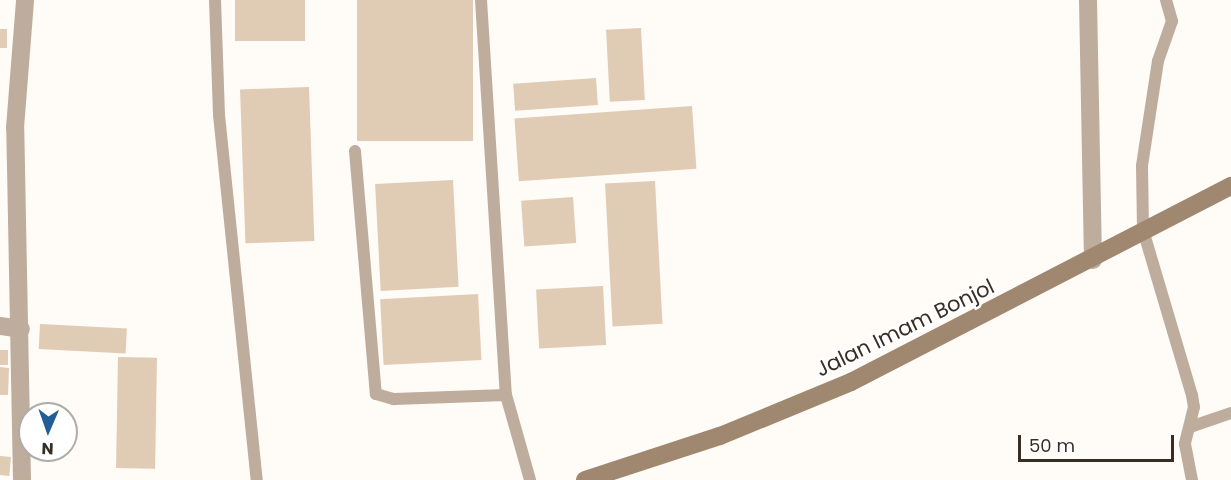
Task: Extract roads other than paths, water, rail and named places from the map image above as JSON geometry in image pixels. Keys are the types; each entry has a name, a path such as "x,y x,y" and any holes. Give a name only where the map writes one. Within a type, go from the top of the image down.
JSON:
{"main road":[{"name":"Jalan Imam Bonjol","path":"585,480 720,436 852,382 1093,260 1143,230 1231,186"}],"street":[{"path":"22,480 21,329 15,128 25,0"},
{"path":"1088,0 1093,260"},
{"path":"0,326 21,329"}],"lane":[{"path":"215,0 219,115 257,480"},
{"path":"481,0 506,395 530,480"},
{"path":"1166,0 1172,21 1158,61 1142,166 1143,230 1192,395 1190,428 1185,444 1192,480"},
{"path":"355,151 376,394 394,399 506,395"},
{"path":"1190,428 1231,413"}]}
